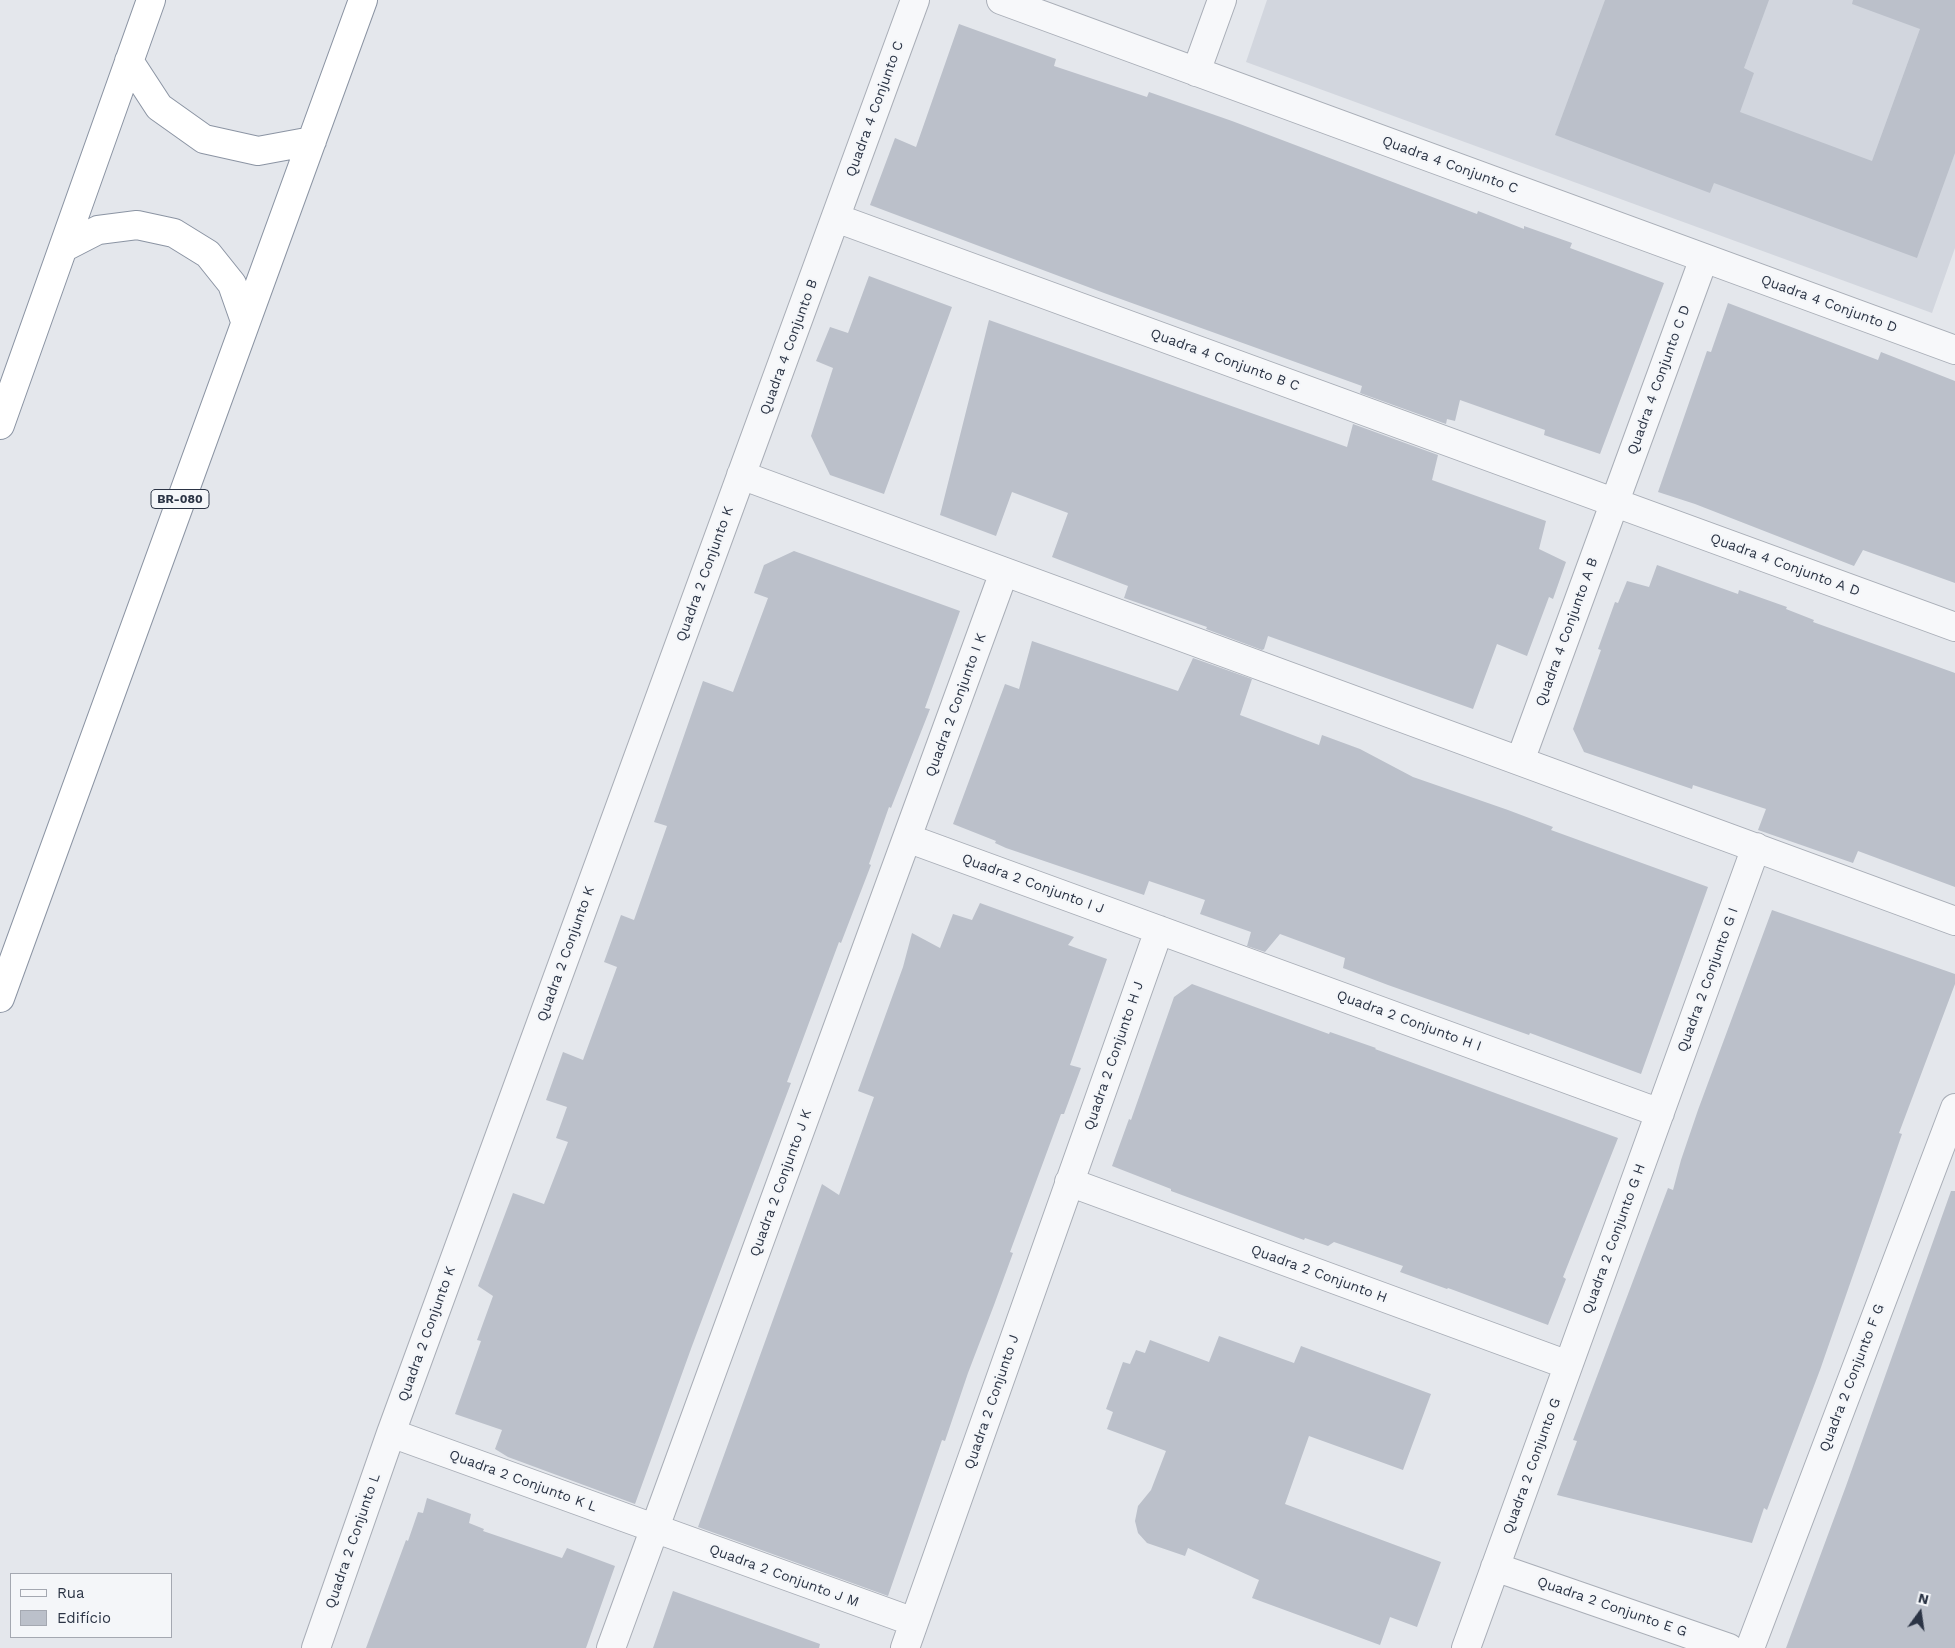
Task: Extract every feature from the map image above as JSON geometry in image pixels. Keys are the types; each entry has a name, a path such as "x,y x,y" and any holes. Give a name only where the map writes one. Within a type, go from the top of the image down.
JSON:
{"highway":[{"path":"0,425 152,0"},
{"name":"BR-080","path":"0,998 363,0"},
{"path":"130,61 159,107 204,139 258,151 312,141"},
{"path":"63,248 98,230 137,225 174,233 208,254 232,284 245,321"}],"street":[{"name":"Quadra 4 Conjunto C","path":"836,218 915,0"},
{"name":"Quadra 4 Conjunto C","path":"1001,0 1704,258"},
{"path":"1196,72 1222,0"},
{"name":"Quadra 4 Conjunto B","path":"741,475 836,218"},
{"name":"Quadra 4 Conjunto B C","path":"836,218 1615,503"},
{"name":"Quadra 4 Conjunto D","path":"1704,258 1955,350"},
{"name":"Quadra 4 Conjunto C D","path":"1615,503 1704,258"},
{"path":"741,475 1955,921"},
{"name":"Quadra 2 Conjunto K","path":"391,1433 741,475"},
{"name":"Quadra 4 Conjunto A D","path":"1615,503 1955,627"},
{"name":"Quadra 4 Conjunto A B","path":"1520,761 1615,503"},
{"name":"Quadra 2 Conjunto I K","path":"907,838 1004,572"},
{"name":"Quadra 2 Conjunto I J","path":"907,838 1158,930"},
{"name":"Quadra 2 Conjunto J K","path":"611,1648 907,838"},
{"name":"Quadra 2 Conjunto G I","path":"1660,1113 1756,847"},
{"name":"Quadra 2 Conjunto H I","path":"1158,930 1660,1113"},
{"name":"Quadra 2 Conjunto H J","path":"1069,1182 1158,930"},
{"name":"Quadra 2 Conjunto F G","path":"1750,1648 1955,1108"},
{"name":"Quadra 2 Conjunto G H","path":"1568,1365 1660,1113"},
{"name":"Quadra 2 Conjunto H","path":"1069,1182 1568,1365"},
{"name":"Quadra 2 Conjunto J","path":"905,1648 1069,1182"},
{"name":"Quadra 2 Conjunto G","path":"1466,1648 1568,1365"},
{"name":"Quadra 2 Conjunto K L","path":"391,1433 655,1529"},
{"name":"Quadra 2 Conjunto L","path":"316,1648 391,1433"},
{"name":"Quadra 2 Conjunto J M","path":"655,1529 914,1622"},
{"name":"Quadra 2 Conjunto E G","path":"1495,1567 1729,1648"},
{"path":"914,1622 926,1648"}],"shaded area":[{"path":"1267,0 1955,0 1955,248 1932,313 1246,62"}],"building":[{"path":"1605,0 1769,0 1744,68 1754,73 1740,112 1872,161 1920,29 1852,4 1853,0 1955,0 1955,153 1917,258 1714,183 1710,193 1555,135"},
{"path":"959,24 1056,59 1054,66 1147,97 1149,92 1232,121 1477,214 1478,211 1524,229 1524,226 1572,243 1570,248 1664,283 1600,454 1544,435 1545,430 1460,400 1455,421 1447,419 1446,424 1360,393 1362,386 1104,293 870,205 895,138 916,147"},
{"path":"869,276 952,307 884,494 830,475 811,436 833,368 816,361 830,327 848,333"},
{"path":"1728,303 1878,360 1881,352 1955,381 1955,583 1863,550 1854,566 1695,504 1658,492 1707,351 1711,352"},
{"path":"989,320 1347,447 1353,424 1438,455 1432,480 1546,521 1539,549 1566,562 1553,599 1549,597 1527,656 1497,644 1473,709 1268,636 1262,650 1206,629 1207,627 1124,598 1128,586 1052,557 1068,513 1012,492 996,536 940,515"},
{"path":"794,551 960,611 925,708 930,709 891,808 889,807 869,864 871,865 841,943 839,942 787,1082 791,1083 635,1504 508,1457 495,1449 502,1430 455,1414 481,1341 477,1340 493,1296 478,1286 513,1193 544,1204 568,1142 556,1138 567,1107 546,1100 563,1052 583,1060 617,967 604,962 621,915 634,920 667,826 654,822 703,681 733,692 768,598 754,593 764,565"},
{"path":"1657,565 1738,594 1739,590 1787,607 1786,609 1814,620 1813,622 1955,673 1955,887 1858,851 1853,863 1758,830 1766,809 1693,785 1692,789 1584,752 1573,729 1601,650 1598,649 1615,602 1618,603 1627,581 1649,587"},
{"path":"1032,641 1178,691 1193,658 1252,679 1240,715 1319,745 1322,735 1360,749 1413,777 1508,810 1553,827 1551,830 1708,887 1641,1074 1343,968 1345,958 1280,934 1265,952 1247,946 1251,932 1200,914 1205,900 1149,881 1144,895 1006,848 995,843 996,841 953,824 1005,684 1019,689"},
{"path":"980,903 1074,937 1068,945 1107,959 1070,1065 1081,1068 1064,1114 1061,1114 1010,1252 1013,1253 968,1373 945,1441 942,1440 888,1596 698,1527 822,1184 839,1195 874,1097 858,1091 903,967 912,933 940,948 953,914 972,920"},
{"path":"1772,910 1955,974 1955,984 1899,1133 1902,1134 1820,1370 1767,1510 1764,1508 1752,1543 1557,1495 1577,1441 1573,1440 1668,1188 1673,1190 1698,1110"},
{"path":"1192,984 1329,1034 1330,1032 1376,1048 1618,1138 1563,1277 1566,1279 1548,1325 1400,1272 1403,1266 1334,1242 1328,1246 1305,1238 1304,1240 1171,1191 1171,1189 1112,1166 1129,1119 1131,1120 1174,997"},
{"path":"1951,1191 1955,1191 1955,1648 1786,1648 1846,1486"},
{"path":"1219,1336 1294,1363 1301,1346 1431,1394 1403,1470 1309,1436 1285,1504 1441,1562 1417,1627 1390,1617 1380,1645 1252,1598 1259,1580 1188,1548 1185,1556 1147,1543 1138,1533 1135,1521 1138,1506 1151,1490 1166,1451 1107,1429 1113,1412 1106,1409 1123,1362 1130,1364 1136,1350 1145,1353 1150,1340 1209,1362"},
{"path":"427,1498 471,1514 469,1523 484,1529 483,1531 562,1558 567,1548 615,1566 586,1648 366,1648 406,1540 408,1541 418,1512 423,1513"},
{"path":"673,1591 820,1644 819,1648 653,1648"}]}
